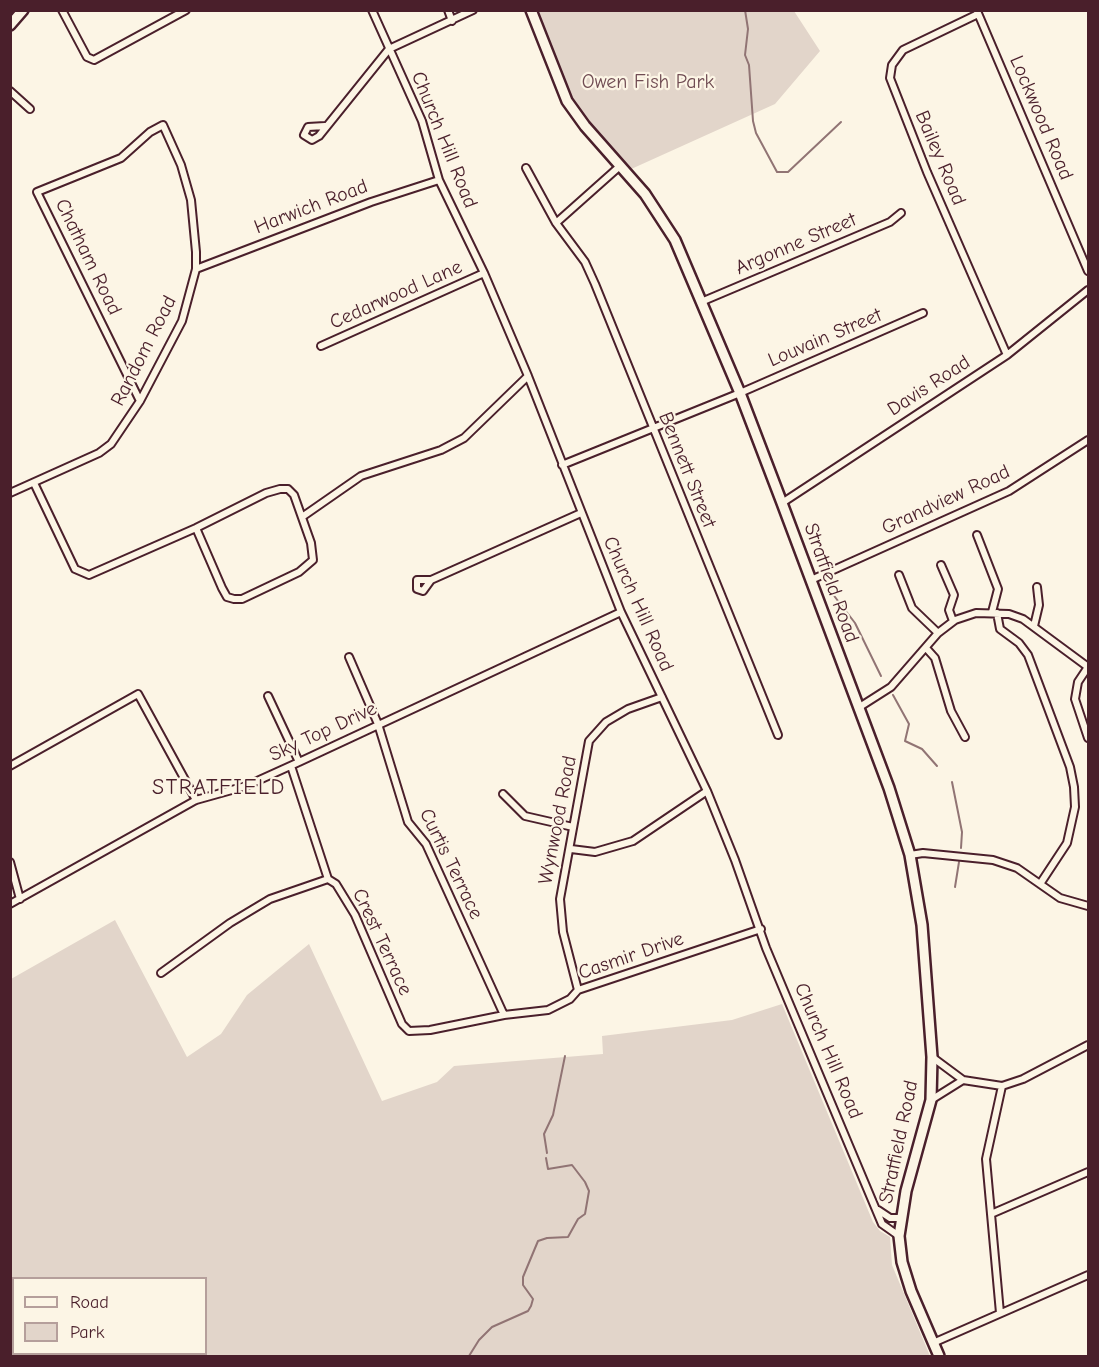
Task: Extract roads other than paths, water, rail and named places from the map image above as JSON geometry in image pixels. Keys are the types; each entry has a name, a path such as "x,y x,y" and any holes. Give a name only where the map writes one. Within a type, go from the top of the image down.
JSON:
{"main road":[{"path":"10,23 23,10"},
{"name":"Stratfield Road","path":"531,10 567,101 662,216 701,302 740,393 782,503 889,788 910,855 922,925 932,1057 930,1100 901,1218 899,1236 902,1262 911,1291 939,1356"}],"street":[{"path":"10,23 16,10"},
{"path":"62,10 87,57 91,60 101,58 186,10"},
{"name":"Church Hill Road","path":"372,10 422,121 439,180 484,273 528,376 621,612 707,791 760,929 878,1209 882,1224 899,1236"},
{"path":"448,10 452,21"},
{"path":"325,126 343,108 389,49 473,10"},
{"name":"Lockwood Road","path":"977,12 1089,271"},
{"name":"Bailey Road","path":"977,12 903,50 892,65 890,78 927,172 1007,355"},
{"path":"10,91 30,109"},
{"name":"Random Road","path":"10,493 106,449 140,401 182,321 196,269 191,200 181,165 163,125"},
{"name":"Chatham Road","path":"140,401 37,192 121,158 150,132 163,125"},
{"path":"556,223 620,165"},
{"name":"Bennett Street","path":"526,168 556,223 585,262 778,735"},
{"name":"Harwich Road","path":"196,269 371,202 439,180"},
{"name":"Argonne Street","path":"701,302 890,222 901,213"},
{"name":"Cedarwood Lane","path":"321,346 484,273"},
{"name":"Davis Road","path":"782,503 1007,355 1089,290"},
{"name":"Louvain Street","path":"562,465 740,393 923,313"},
{"path":"302,516 361,476 441,450 464,438 528,376"},
{"name":"Grandview Road","path":"811,580 1009,491 1089,440"},
{"path":"34,483 75,569 89,575 196,528 266,493 280,489 288,489 294,495 313,551 313,560 299,572 242,599 227,597 196,528"},
{"path":"431,580 581,513"},
{"path":"976,536 998,589 994,613 1000,629 1019,643 1028,655 1070,767 1074,787 1076,807 1067,843 1040,884"},
{"path":"941,565 954,595 949,610 953,621"},
{"path":"899,575 912,608 938,633"},
{"path":"1034,626 1039,605 1037,587"},
{"name":"Sky Top Drive","path":"10,904 196,800 246,786 621,612"},
{"path":"858,708 891,687 938,633 953,621 976,613 1009,614 1034,626 1088,667 1078,682 1075,699 1089,738"},
{"path":"926,648 936,658 951,711 965,736"},
{"name":"Curtis Terrace","path":"349,657 378,724 408,822 426,844 504,1015"},
{"path":"10,766 138,694 196,800"},
{"path":"267,696 299,762"},
{"name":"Wynwood Road","path":"578,990 563,932 560,899 589,741 606,722 628,709 662,697"},
{"name":"Crest Terrace","path":"291,766 328,879 336,884 355,915 402,1024 410,1031"},
{"path":"571,849 595,852 633,841 707,791"},
{"path":"503,794 525,816 573,827"},
{"path":"910,855 923,853 993,860 1017,868 1060,898 1089,906"},
{"path":"10,862 20,899"},
{"path":"161,973 230,923 270,899 328,879"},
{"name":"Casmir Drive","path":"410,1031 430,1030 504,1015 548,1010 570,999 578,990 760,929"},
{"path":"932,1057 963,1080 1002,1086 1023,1080 1089,1045"},
{"path":"930,1100 963,1080"},
{"path":"1000,1313 986,1159 1002,1086"},
{"path":"991,1214 1031,1199 1089,1172"},
{"path":"878,1209 890,1218 901,1218"},
{"path":"933,1343 1089,1275"}],"waterway":[{"path":"745,10 748,29 745,55 749,65 753,121 756,133 777,172 788,172 841,122"},
{"path":"825,584 855,623 881,676"},
{"path":"893,695 909,724 905,741 922,749 937,766"},
{"path":"952,782 962,832 961,848"},
{"path":"955,887 959,862"},
{"path":"547,1153 544,1134 553,1115 565,1056"},
{"path":"469,1356 479,1340 492,1327 528,1311 533,1299 523,1285 523,1277 538,1241 568,1237 578,1219 585,1214 589,1191 585,1182 572,1165 548,1169 546,1158"}],"district":[{"name":"STRATFIELD","path":"219,788"}],"park label":[{"name":"Owen Fish Park","path":"648,82"}]}
